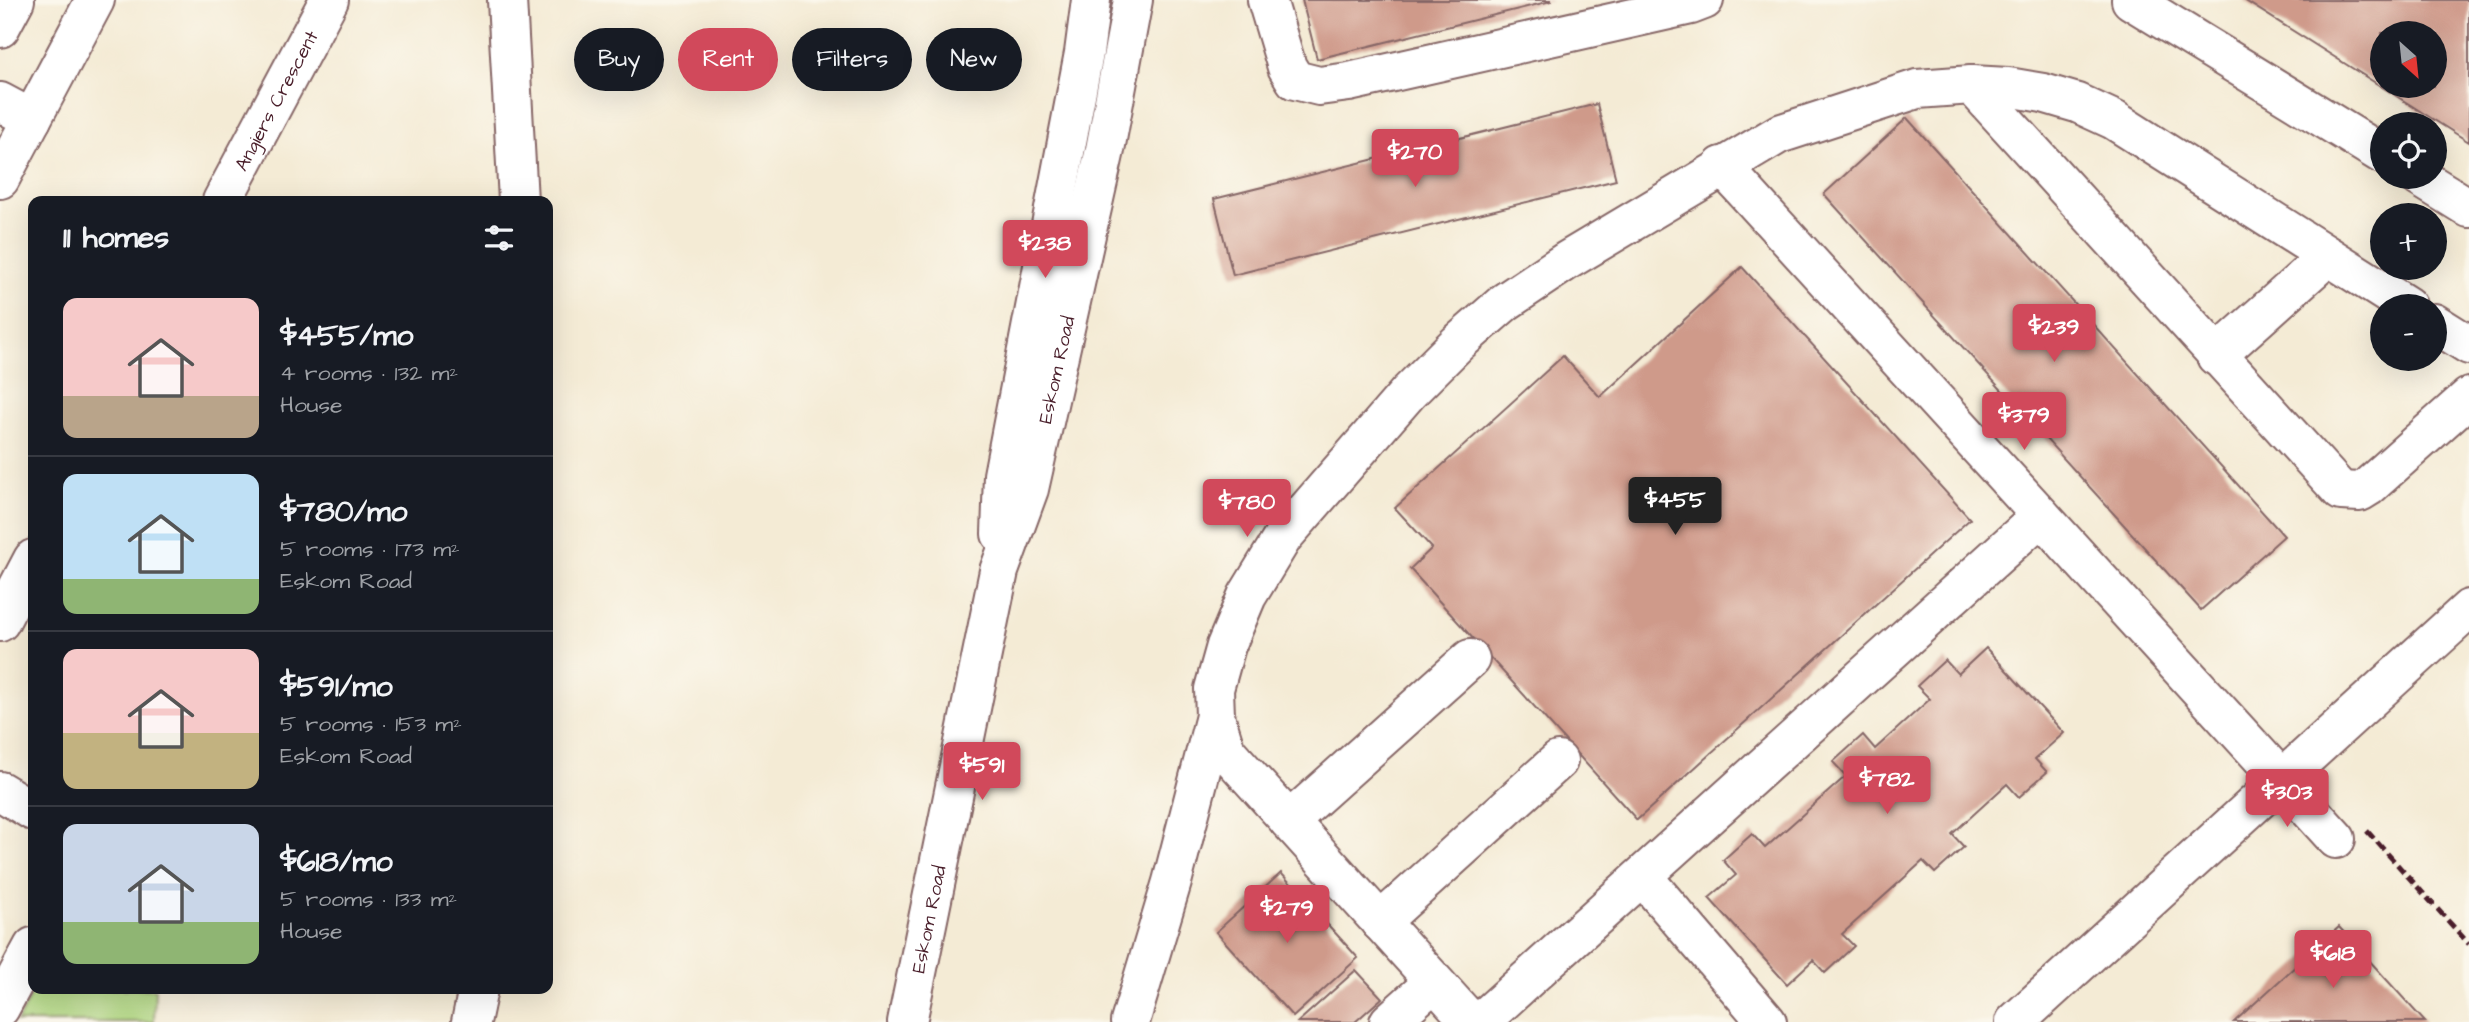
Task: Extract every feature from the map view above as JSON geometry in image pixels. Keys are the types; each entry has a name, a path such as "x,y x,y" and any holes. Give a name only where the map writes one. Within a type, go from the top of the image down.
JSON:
{"street":[{"path":"0,27 15,0"},
{"path":"0,179 16,110 95,0"},
{"name":"Angiers Crescent","path":"225,196 329,0"},
{"path":"507,0 518,196"},
{"name":"Eskom Road","path":"999,571 1003,475 1084,52 1091,0"},
{"name":"Eskom Road","path":"907,1022 999,571 1029,489 1107,138 1133,0"},
{"path":"1267,0 1287,67 1295,80 1319,86 1349,82 1704,0"},
{"path":"2130,0 2370,147"},
{"path":"1972,85 2341,491 2360,492 2368,487 2469,397"},
{"path":"1471,1022 1226,751 1215,716 1214,689 1226,646 1247,596 1283,537 1408,393 1458,343 1505,302 1568,260 1779,134 1917,89 1972,85 2043,93 2077,103 2114,120 2388,294"},
{"path":"1722,166 2336,839"},
{"path":"2438,189 2469,208"},
{"path":"2216,356 2328,256"},
{"path":"2447,331 2469,345"},
{"path":"1480,1022 2041,516"},
{"path":"0,622 28,569"},
{"path":"2015,1022 2469,609"},
{"path":"1289,821 1469,659"},
{"path":"1130,1022 1172,882 1215,716"},
{"path":"1380,922 1558,761"},
{"path":"0,791 28,808"},
{"path":"1643,877 1767,1022"},
{"path":"0,1008 28,956"},
{"path":"1389,1022 1434,982"},
{"path":"471,1022 477,994"}],"green space":[{"path":"31,994 155,994 154,1022 17,1022"}],"building":[{"path":"1302,0 1551,0 1551,1 1317,59"},
{"path":"2244,0 2469,0 2469,142 2447,128 2447,112 2421,112 2399,98 2447,98 2447,21 2370,21 2370,80"},
{"path":"1597,104 1616,180 1233,275 1214,199"},
{"path":"1907,118 2284,536 2201,610 1824,194"},
{"path":"1742,267 1970,519 1637,820 1410,569 1432,548 1395,508 1563,356 1600,397"},
{"path":"1986,648 2064,733 2035,759 2047,772 2019,797 2007,784 1952,834 1964,847 1935,873 1923,861 1842,934 1854,946 1825,973 1813,960 1787,984 1709,898 1736,875 1723,860 1752,834 1765,848 1846,776 1833,762 1863,735 1875,749 1930,699 1917,686 1945,660 1958,674"},
{"path":"1281,873 1358,958 1293,1017 1216,932"},
{"path":"2339,927 2425,1022 2234,1022"},
{"path":"1356,970 1382,998 1355,1022 1298,1022"}],"railway":[{"path":"2367,831 2469,944"}]}
